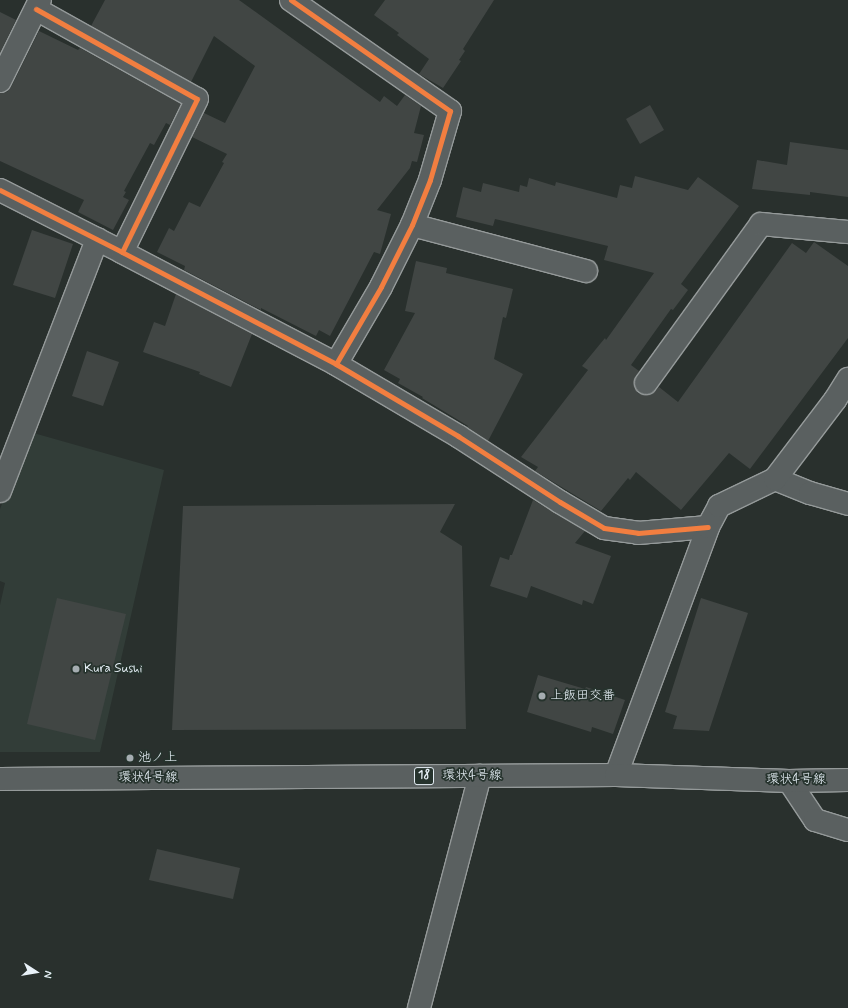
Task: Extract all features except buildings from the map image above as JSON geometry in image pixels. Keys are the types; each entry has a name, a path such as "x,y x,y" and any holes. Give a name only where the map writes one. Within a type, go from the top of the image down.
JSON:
{"street":[{"path":"291,0 450,111 430,180 412,225 381,288 336,364"},
{"path":"0,81 38,4 197,99 122,252"},
{"path":"0,190 336,364 458,436 560,502 604,528 638,533 708,526"},
{"path":"646,383 761,224 848,232"},
{"path":"412,225 586,271"},
{"path":"0,490 97,239"},
{"path":"616,775 708,526 719,506 775,479 835,400 848,379"},
{"path":"775,479 810,493 848,504"},
{"name":"環状4号線","path":"0,779 616,775 789,781 848,780"},
{"path":"419,1008 480,776"},
{"path":"789,781 815,820 848,830"}],"shaded area":[{"path":"30,432 164,470 100,752 0,752 0,605 5,583 0,581 0,509"}],"cycle path":[{"path":"291,0 450,111 430,180 412,225 381,287 336,364"},
{"path":"36,9 197,99 122,252"},
{"path":"0,190 336,364 458,436 560,502 604,528 638,533 708,527"}],"place":[{"name":"Kura Sushi","path":"76,669"},
{"name":"上飯田交番","path":"542,696"},
{"name":"池ノ上","path":"130,758"}]}
